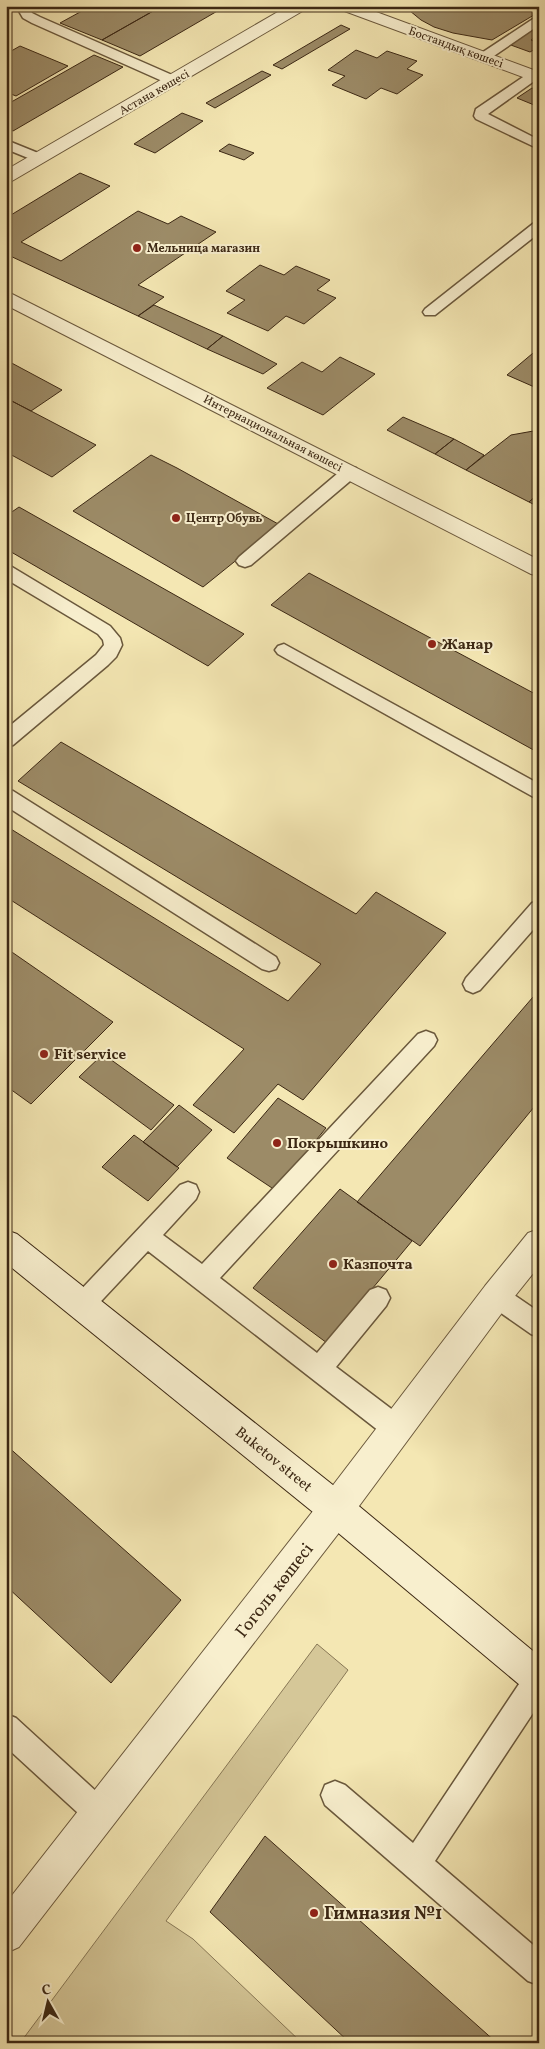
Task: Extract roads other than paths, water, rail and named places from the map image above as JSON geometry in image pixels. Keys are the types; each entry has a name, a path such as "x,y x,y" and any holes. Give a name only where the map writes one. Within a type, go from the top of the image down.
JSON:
{"street":[{"name":"Астана көшесі","path":"6,177 300,6"},
{"name":"Бостандық көшесі","path":"345,6 536,77"},
{"name":"Интернациональная көшесі","path":"6,297 539,568"},
{"name":"Гоголь көшесі","path":"6,1934 336,1510 496,1296 539,1243"},
{"name":"Buketov street","path":"6,1244 336,1510 539,1679"}],"lane":[{"path":"22,6 27,15 36,20 174,81"},
{"path":"484,57 539,19"},
{"path":"536,77 482,112 481,116 539,144"},
{"path":"6,144 38,158"},
{"path":"430,312 539,226"},
{"path":"245,561 350,472"},
{"path":"6,570 104,630 111,637 113,646 110,653 6,740"},
{"path":"284,650 539,793"},
{"path":"6,796 269,963"},
{"path":"473,984 539,909"},
{"path":"203,1279 426,1040"},
{"path":"82,1305 188,1192"},
{"path":"147,1236 397,1429"},
{"path":"496,1296 539,1326"},
{"path":"319,1369 378,1298"},
{"path":"416,1864 539,1679"},
{"path":"6,1728 100,1814"},
{"path":"335,1796 539,1970"}],"place":[{"name":"Мельница магазин","path":"137,248"},
{"name":"Центр Обувь","path":"176,518"},
{"name":"Жанар","path":"432,644"},
{"name":"Fit service","path":"44,1054"},
{"name":"Покрышкино","path":"277,1143"},
{"name":"Казпочта","path":"333,1264"},
{"name":"Гимназия №1","path":"314,1913"}]}
